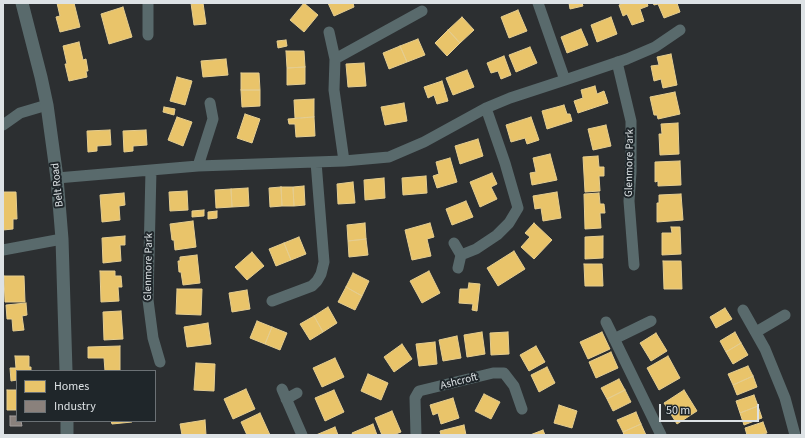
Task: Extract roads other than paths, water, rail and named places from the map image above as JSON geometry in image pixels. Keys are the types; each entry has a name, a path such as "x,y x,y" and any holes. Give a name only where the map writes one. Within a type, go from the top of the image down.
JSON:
{"street":[{"name":"Belt Road","path":"22,3 36,55 47,105 58,178 62,239 66,370"},
{"path":"148,3 148,35"},
{"path":"538,3 565,80"},
{"path":"335,59 422,11"},
{"path":"58,178 198,166 344,161 389,157 424,142 486,108 510,98 627,59 654,47 680,30"},
{"path":"329,32 335,59 334,90 344,161"},
{"name":"Glenmore Park","path":"618,62 631,121 631,172 629,201 634,264"},
{"path":"198,166 213,119 210,103"},
{"path":"3,125 20,112 47,105"},
{"path":"461,255 476,250 497,235 509,223 518,208 505,163 486,108"},
{"path":"272,301 312,286 318,281 321,274 324,262 316,162"},
{"name":"Glenmore Park","path":"151,170 148,300 153,338 160,362"},
{"path":"3,250 62,239"},
{"path":"454,243 461,255 458,268"},
{"path":"743,310 766,349 785,398 795,435"},
{"path":"756,332 785,315"},
{"path":"614,339 651,321"},
{"path":"606,322 661,435"},
{"name":"Ashcroft","path":"416,435 415,398 419,391 493,373 504,373 514,386 522,409"},
{"path":"298,393 284,394 302,435"},
{"path":"67,422 67,435"}]}
